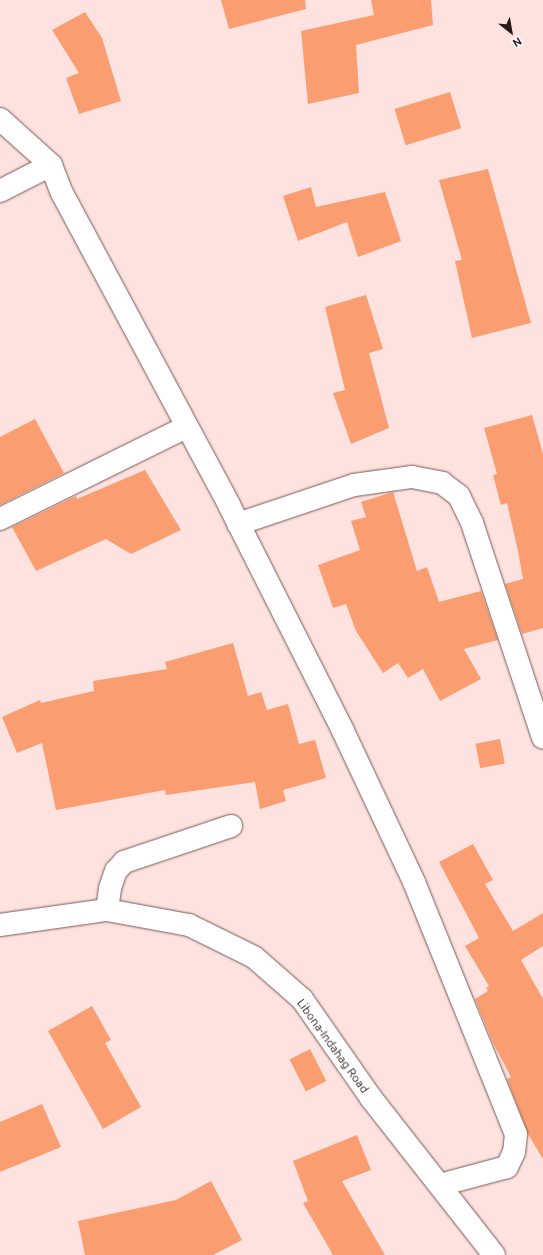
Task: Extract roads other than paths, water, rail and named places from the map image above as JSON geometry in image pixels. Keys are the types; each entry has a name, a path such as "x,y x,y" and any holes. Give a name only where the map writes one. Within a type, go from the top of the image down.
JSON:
{"street":[{"path":"0,119 50,165 62,193 238,524 343,731 414,882 516,1134 514,1152 507,1167 440,1185"},
{"path":"0,191 50,165"},
{"path":"0,519 186,426"},
{"path":"238,524 354,485 412,477 442,483 459,496 472,523 543,738"},
{"path":"107,910 110,888 116,871 124,862 231,826"},
{"name":"Libona-Indahag Road","path":"0,924 107,910 188,925 254,957 302,999 371,1098 494,1255"}]}
